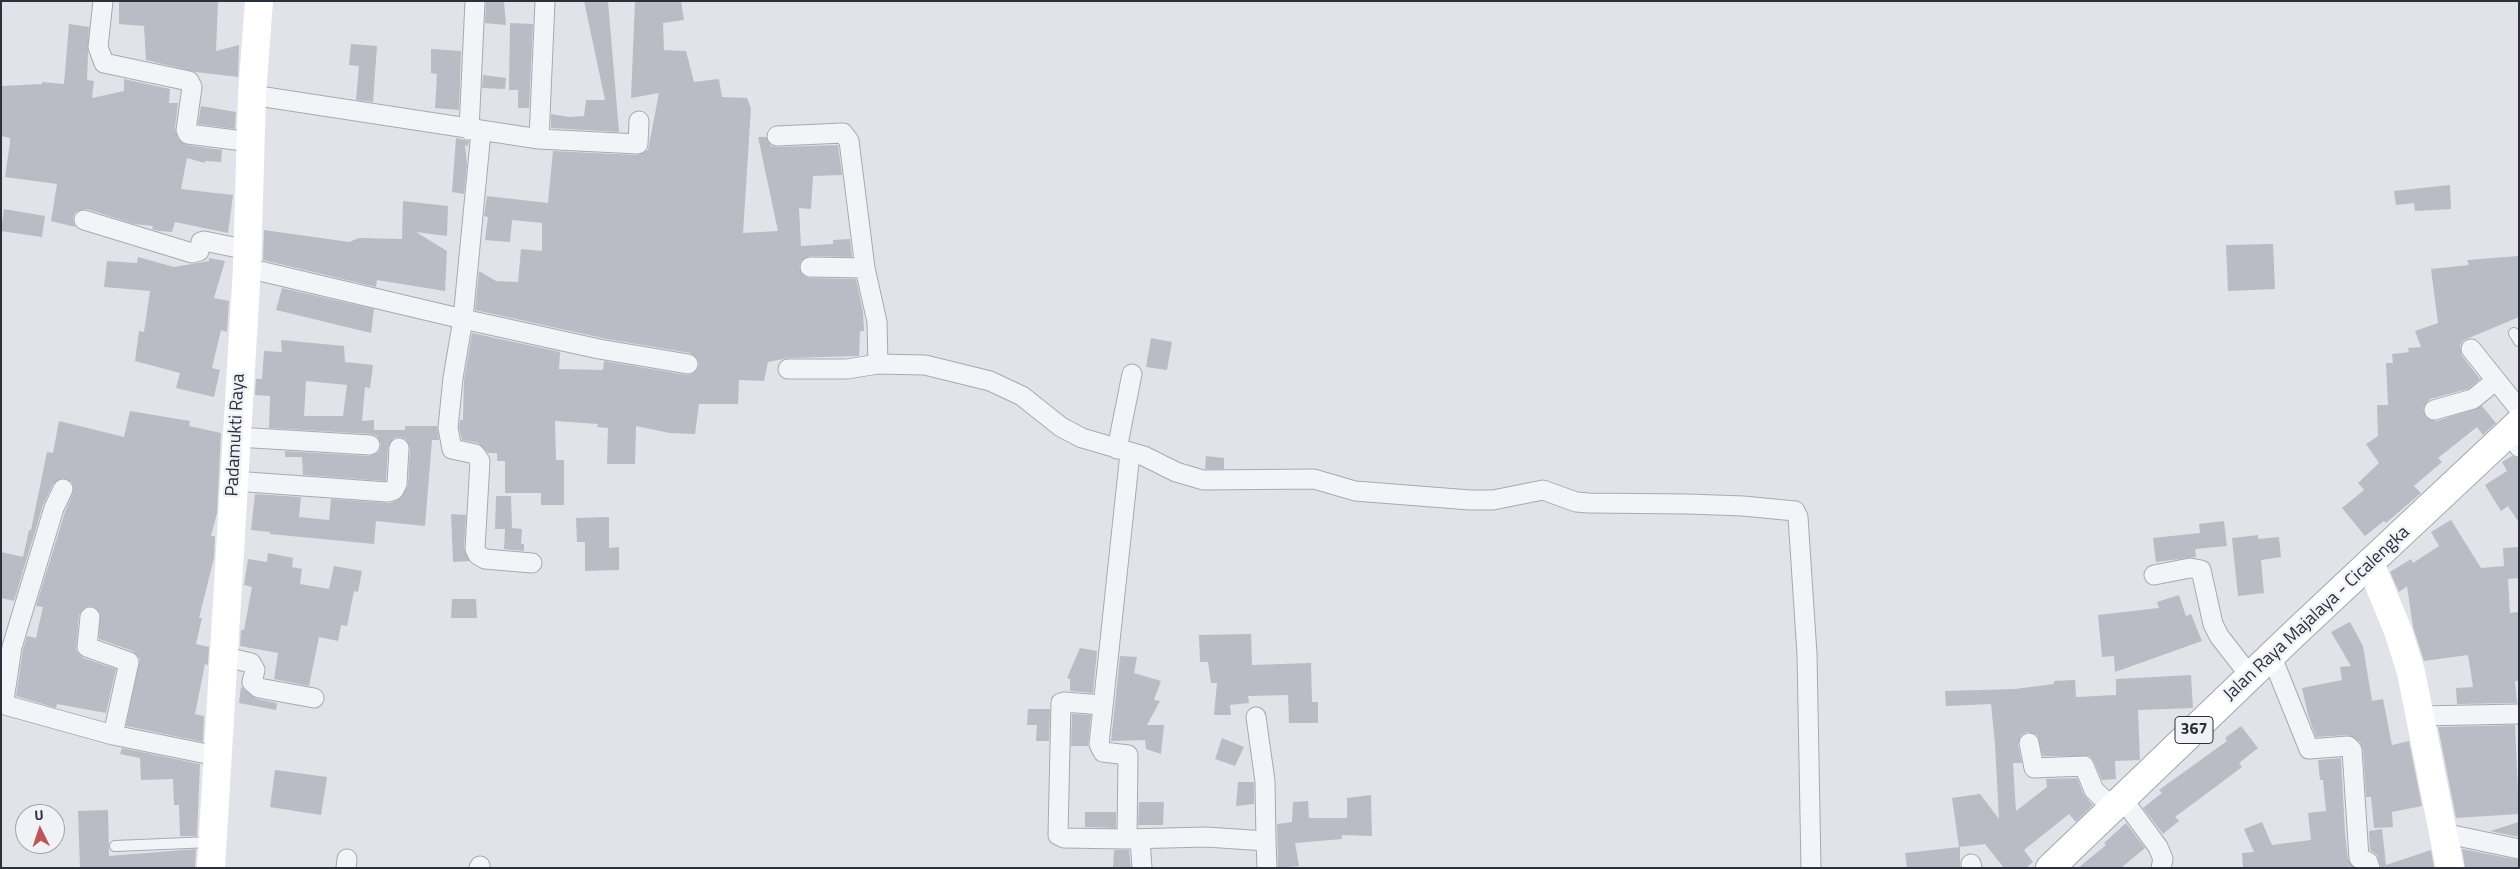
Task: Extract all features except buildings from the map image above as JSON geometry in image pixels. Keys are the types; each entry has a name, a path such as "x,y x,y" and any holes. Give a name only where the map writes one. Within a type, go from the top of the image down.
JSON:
{"street":[{"path":"102,1 98,48 104,63 189,82 192,87 186,130 188,134 251,142"},
{"name":"Padamukti Raya","path":"212,855 222,656 248,259 252,94 259,1"},
{"path":"475,1 475,131 463,319 453,378 448,428 452,449 475,454 480,461 475,524 475,549 478,555 485,559 532,564"},
{"path":"539,139 545,1"},
{"path":"252,94 475,131 539,139 638,144 639,121"},
{"path":"777,136 844,133 849,142 865,268 877,322 878,364"},
{"path":"84,220 192,254 199,252 201,242 204,241 248,259 463,319 598,349 688,364"},
{"path":"810,267 865,268"},
{"path":"2471,349 2494,381 2516,428"},
{"path":"788,370 838,369 878,364 925,365 998,384 1022,396 1061,427 1082,438 1144,456 1176,472 1210,481 1314,479 1355,491 1470,500 1493,500 1543,490 1576,502 1589,504 1734,506 1795,511 1798,517 1807,654 1811,868"},
{"path":"1132,374 1102,705 1100,748 1103,752 1128,755 1133,839 1142,868"},
{"path":"2434,410 2473,399 2494,381"},
{"name":"Jalan Raya Majalaya - Cicalengka","path":"2050,868 2366,566 2516,428"},
{"path":"237,437 370,445"},
{"path":"234,481 322,489 392,491 397,484 400,448"},
{"path":"63,489 54,508 12,647 4,700 8,707 114,735 217,756"},
{"path":"2366,566 2405,652 2421,716 2450,868"},
{"path":"2154,575 2190,568 2201,570 2213,624 2219,636 2250,676"},
{"path":"90,617 86,647 129,662 114,735"},
{"path":"2272,655 2309,749 2348,746 2352,750 2358,858 2368,862 2370,868"},
{"path":"222,656 252,663 255,670 252,682 259,688 314,698"},
{"path":"1102,705 1064,702 1061,704 1058,835 1064,838 1266,840"},
{"path":"2421,716 2519,714"},
{"path":"1256,717 1265,781 1267,868"},
{"path":"2029,743 2034,768 2084,766 2094,790 2118,803 2158,847 2162,859 2161,868"},
{"path":"2443,833 2519,849"}],"lane":[{"path":"115,846 212,855"}]}
